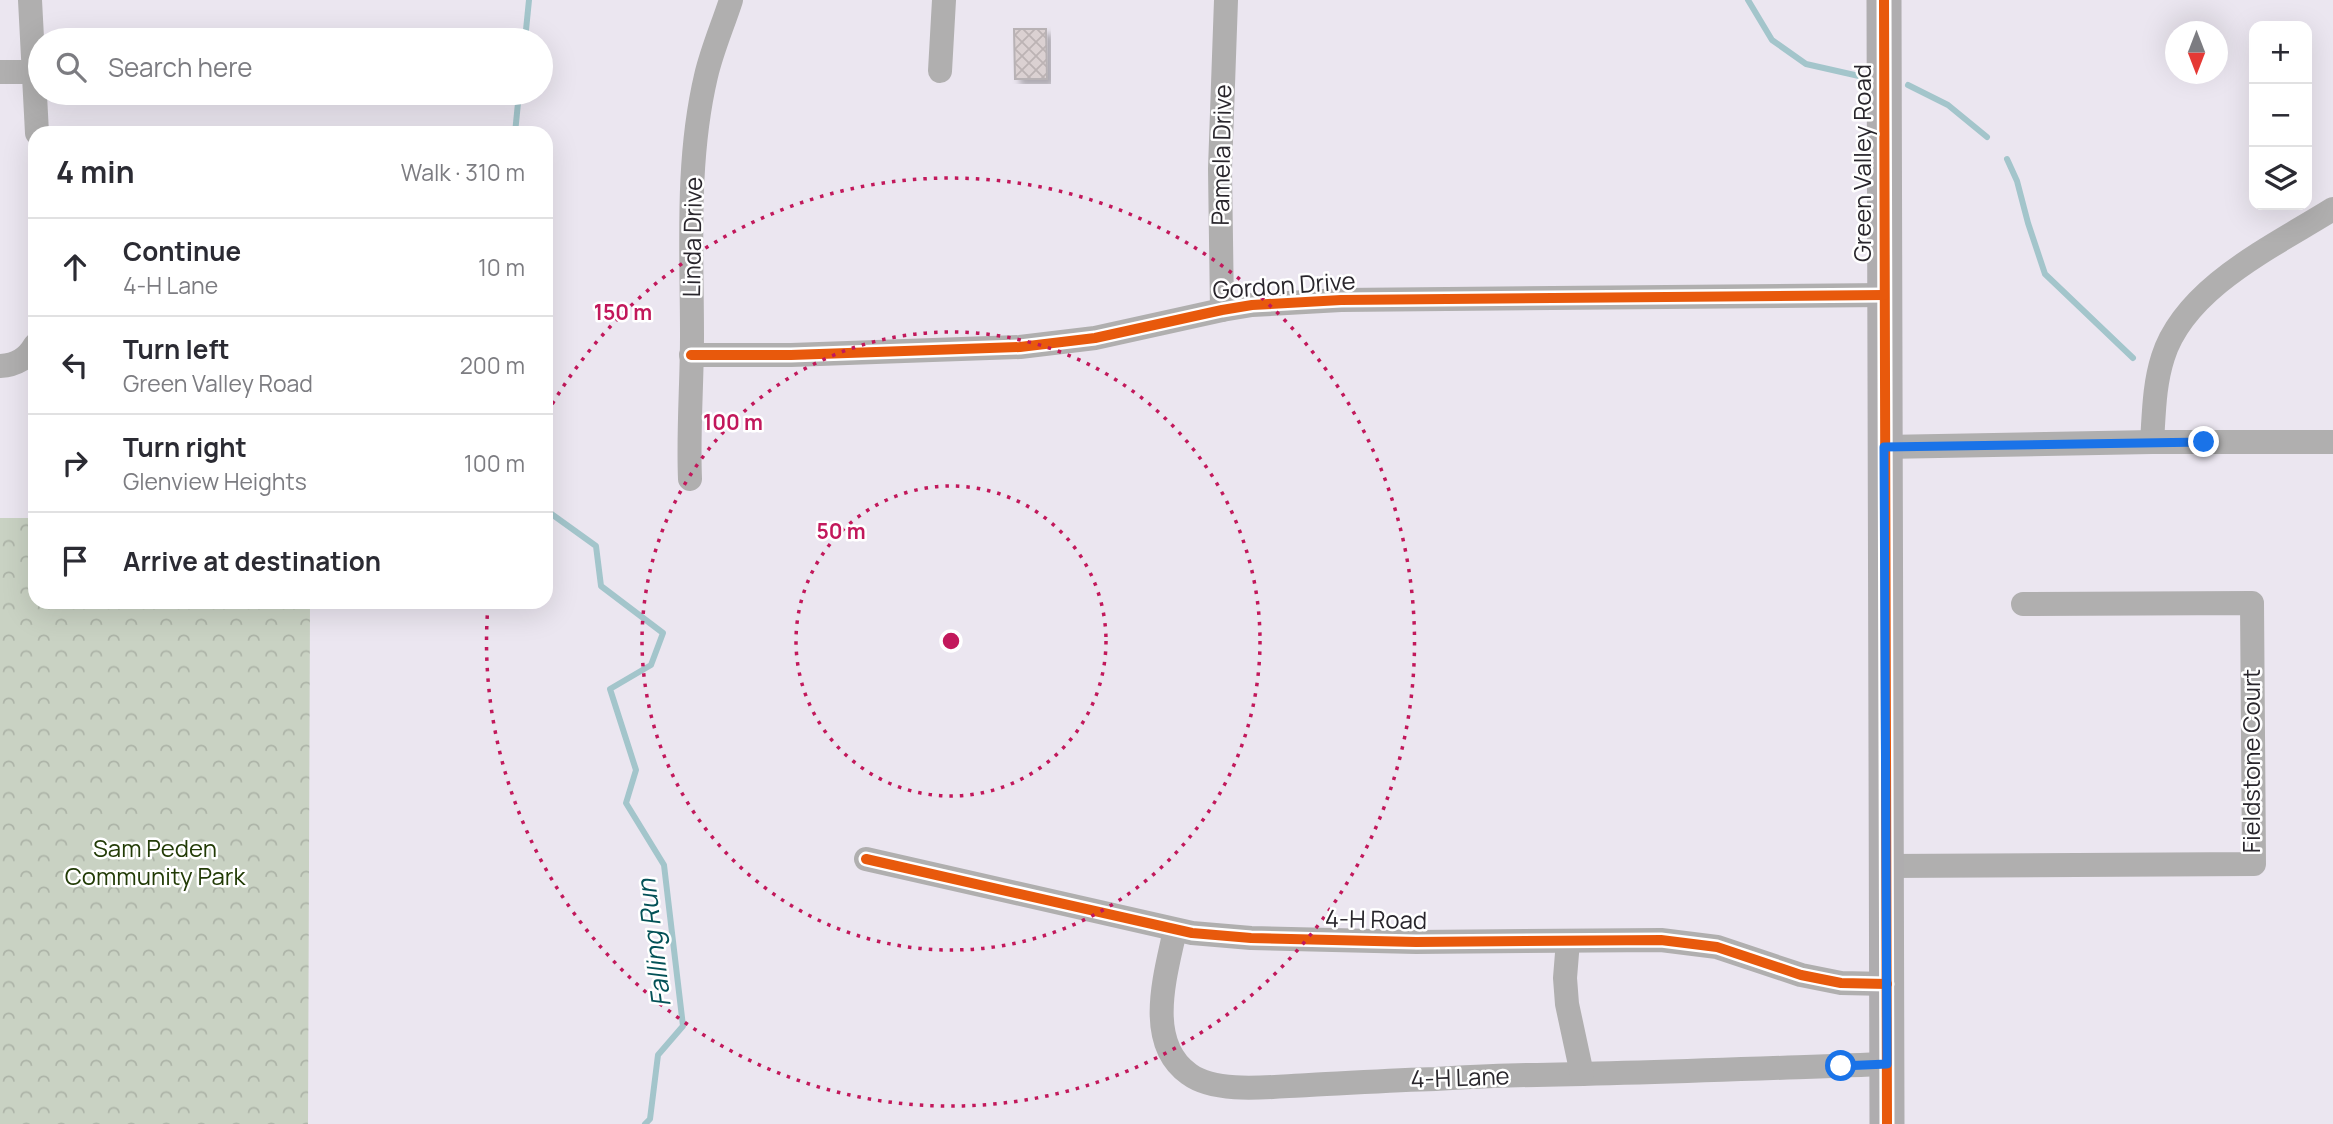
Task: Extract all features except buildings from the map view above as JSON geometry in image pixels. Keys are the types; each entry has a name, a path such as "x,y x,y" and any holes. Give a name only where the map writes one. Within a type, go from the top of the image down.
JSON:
{"street":[{"path":"30,0 32,28"},
{"name":"Linda Drive","path":"690,479 688,430 692,185 696,131 706,74 732,0"},
{"path":"940,71 944,0"},
{"name":"Pamela Drive","path":"1222,310 1220,169 1226,0"},
{"name":"Green Valley Road","path":"1884,0 1887,1124"},
{"path":"0,72 28,72"},
{"path":"36,105 37,126"},
{"path":"2152,442 2155,388 2164,355 2182,320 2213,286 2333,209"},
{"name":"Gordon Drive","path":"691,355 792,355 1020,347 1095,338 1252,305 1341,300 1884,295"},
{"path":"0,366 9,365 28,353"},
{"path":"1884,447 2333,442"},
{"name":"Fieldstone Court","path":"1886,866 2254,864 2252,603 2023,604"},
{"name":"4-H Road","path":"866,859 1175,930 1251,938 1416,942 1661,940 1717,947 1801,975 1841,983 1887,984"},
{"name":"4-H Lane","path":"1175,930 1163,994 1165,1038 1179,1066 1203,1082 1217,1085 1252,1087 1887,1064"},
{"path":"1568,941 1565,978 1567,1004 1582,1074"}],"green space":[{"name":"Sam Peden Community Park","path":"0,518 28,518 28,609 310,609 308,1124 0,1124"}],"waterway":[{"name":"Falling Run","path":"526,28 529,0"},
{"path":"1748,0 1772,40 1806,64 1859,76"},
{"path":"1908,85 1948,105 1987,137"},
{"name":"Falling Run","path":"516,126 518,105"},
{"path":"2007,159 2017,181 2045,274 2133,358"},
{"name":"Falling Run","path":"553,515 596,546 601,586 663,633 651,665 610,689 636,770 626,803 664,865 683,1026 658,1055 650,1119 645,1124"}],"cycle path":[{"path":"1884,0 1887,1124"},
{"path":"691,355 791,355 1020,347 1095,338 1252,305 1341,300 1884,295"},
{"path":"866,859 1192,933 1251,938 1416,942 1661,940 1717,947 1801,975 1841,983 1887,984"}],"route":[{"path":"1841,1066 1887,1064 1884,447 2204,442"}]}
